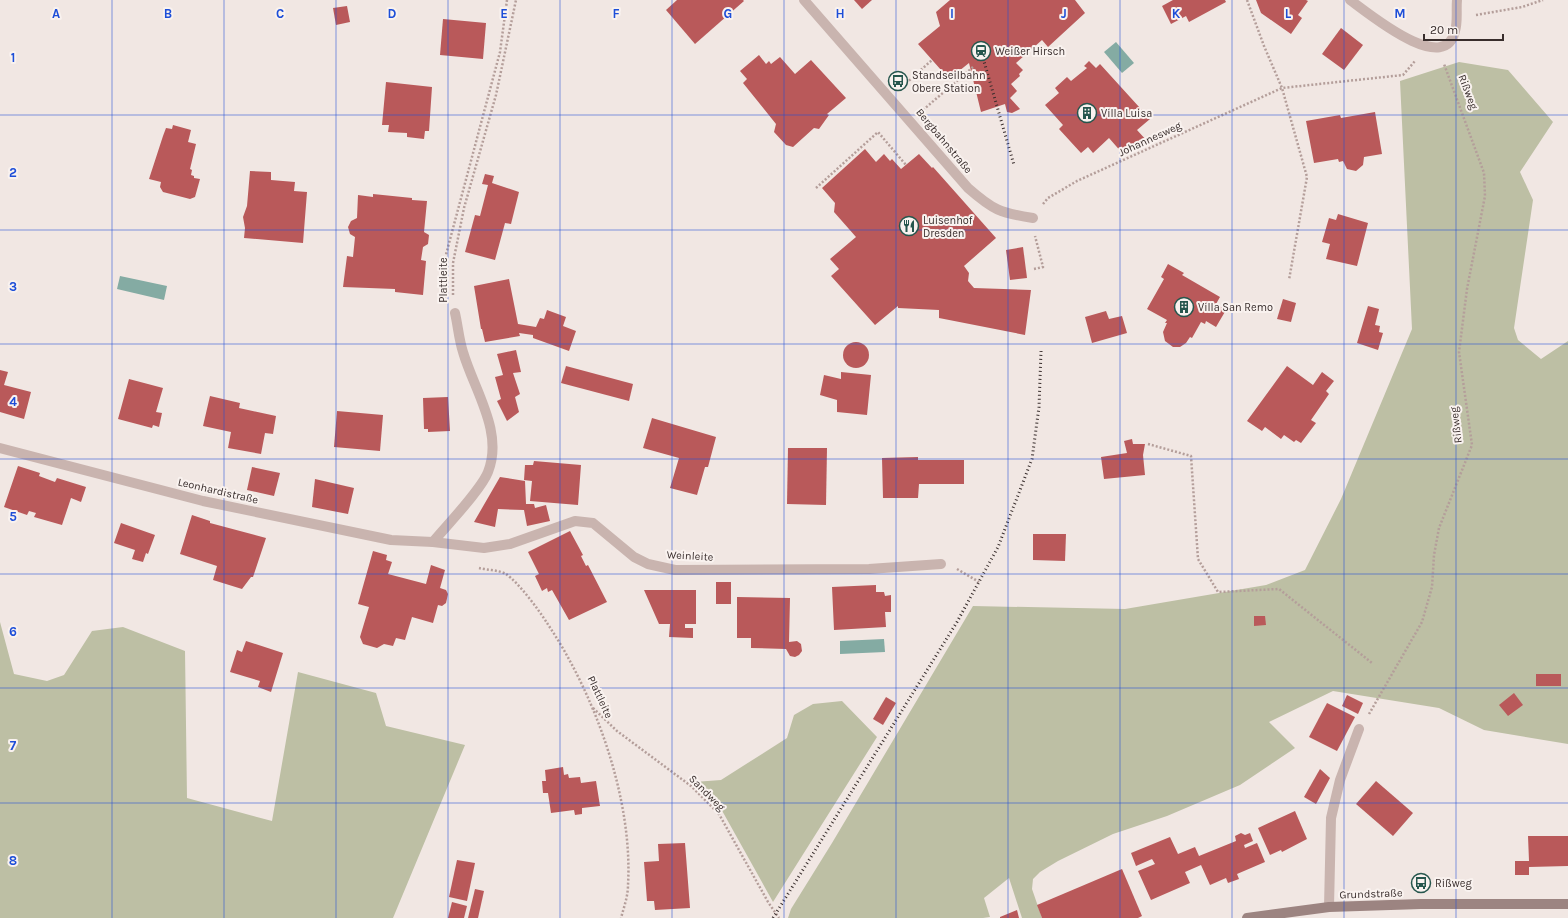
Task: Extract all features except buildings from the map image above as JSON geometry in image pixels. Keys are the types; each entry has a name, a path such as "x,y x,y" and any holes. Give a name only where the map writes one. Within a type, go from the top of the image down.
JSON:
{"main road":[{"name":"Grundstraße","path":"1247,918 1329,907 1568,904"}],"street":[{"name":"Bergbahnstraße","path":"804,0 968,188 988,206 1005,213 1033,218"},
{"path":"1350,0 1390,28 1422,46 1438,48 1450,41 1455,31 1457,0"},
{"name":"Plattleite","path":"433,542 477,490 488,474 494,455 492,437 483,402 463,352 455,313"},
{"name":"Leonhardistraße","path":"0,448 203,501 391,540 433,542"},
{"name":"Weinleite","path":"433,542 484,548 510,544 575,521 585,521 593,523 634,557 648,564 675,570 869,569 941,564"},
{"path":"1329,907 1331,818 1340,780 1359,729"}],"path":[{"path":"455,313 445,301 444,262 500,52 507,0"},
{"name":"Plattleite","path":"455,313 453,263 464,208 496,95 516,0"},
{"path":"1247,0 1264,46 1282,88 1307,177 1289,280"},
{"path":"1456,19 1522,7 1543,0"},
{"name":"Johannesweg","path":"1033,218 1048,198 1077,181 1282,88 1403,75 1413,64 1422,46"},
{"name":"Rißweg","path":"1359,729 1422,622 1432,587 1434,555 1439,528 1472,445 1459,352 1467,288 1485,196 1484,173 1438,48"},
{"path":"911,80 932,60"},
{"path":"910,120 973,67"},
{"path":"816,188 878,132 906,165"},
{"path":"1033,218 1034,235 1044,267 1034,269"},
{"path":"1148,444 1191,456 1198,559 1218,592 1278,588 1372,663"},
{"name":"Plattleite","path":"476,568 505,574 536,606 560,643 592,706 604,735 625,824 628,886 622,918"},
{"path":"961,570 979,582"},
{"name":"Sandweg","path":"592,706 617,731 692,786 719,814 768,902 779,918"}],"green space":[{"path":"1459,62 1508,70 1553,122 1520,172 1533,200 1514,328 1518,340 1541,359 1568,341 1568,744 1484,730 1439,708 1333,691 1269,722 1295,748 1240,785 1167,816 1113,834 1058,861 1040,872 1033,879 1032,889 1042,918 1022,918 1009,878 984,898 990,917 788,918 791,909 973,606 1125,609 1266,585 1305,570 1341,499 1412,329 1400,81"},
{"path":"0,622 14,674 47,681 64,675 92,631 123,627 185,651 187,798 272,821 298,672 376,693 386,726 465,745 393,918 0,918"},
{"path":"842,701 877,737 773,902 720,807 694,782 721,780 787,738 794,715 813,704"}],"water":[{"path":"1116,42 1134,63 1122,73 1104,52"},
{"path":"120,276 167,286 164,300 117,289"},
{"path":"884,639 885,652 840,654 840,641"}],"railway":[{"path":"981,51 1014,165"},
{"path":"773,918 957,622 998,547 1032,459 1039,407 1041,351"}],"place":[{"name":"Weißer Hirsch","path":"981,51"},
{"name":"Standseilbahn Obere Station","path":"898,81"},
{"name":"Villa Luisa","path":"1087,113"},
{"name":"Luisenhof Dresden","path":"909,226"},
{"name":"Villa San Remo","path":"1184,307"},
{"name":"Rißweg","path":"1421,883"}]}
